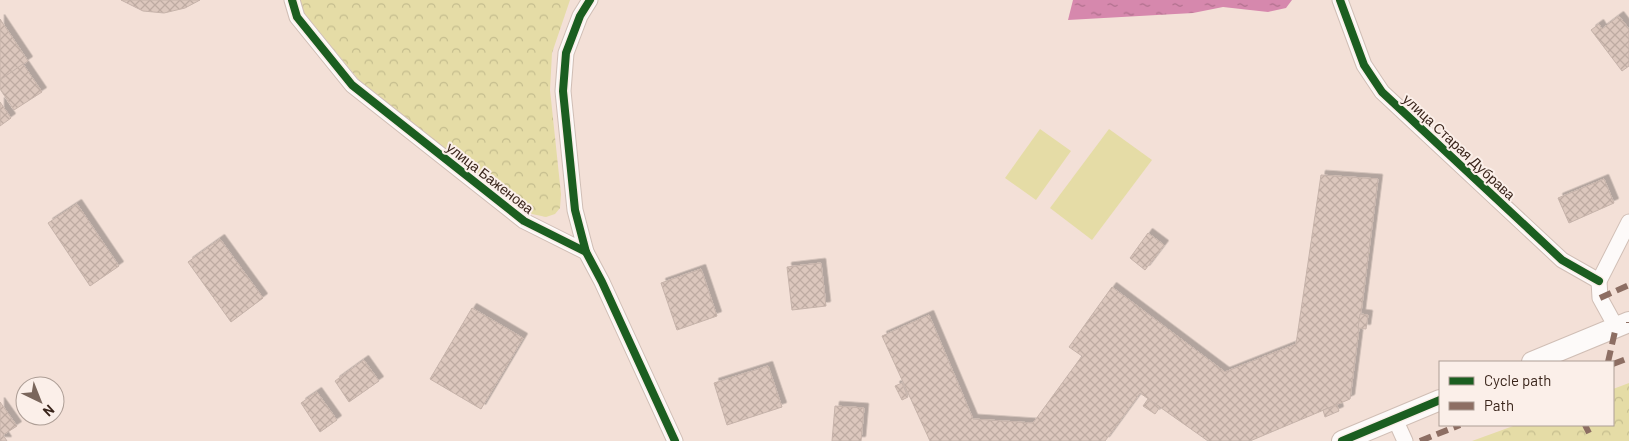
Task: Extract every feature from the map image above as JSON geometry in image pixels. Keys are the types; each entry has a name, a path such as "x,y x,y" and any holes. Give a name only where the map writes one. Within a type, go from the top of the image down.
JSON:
{"street":[{"name":"улица Баженова","path":"292,0 297,17 352,85 524,221 586,252"},
{"path":"590,0 580,16 566,53 563,91 575,210 586,252 602,282 675,441"},
{"name":"улица Старая Дубрава","path":"1340,0 1364,65 1382,92 1562,260 1599,281"},
{"path":"1534,361 1623,325 1600,298 1599,281 1629,222"},
{"path":"1342,441 1439,400"},
{"path":"1395,419 1405,441"}],"green space":[{"path":"300,0 570,0 552,53 550,90 561,194 560,208 555,214 546,217 532,214 484,181 359,80 303,12"},
{"path":"1040,129 1071,151 1036,200 1005,178"},
{"path":"1109,129 1152,160 1092,240 1050,208"},
{"path":"1629,383 1629,441 1472,441 1513,426 1614,426 1614,389"}],"water":[{"path":"1073,0 1292,0 1286,8 1268,12 1223,7 1193,13 1068,20"}],"building":[{"path":"121,0 200,0 185,8 164,13 143,11"},
{"path":"1619,16 1629,29 1629,66 1622,71 1591,30 1599,24 1602,29"},
{"path":"0,19 28,61 0,80"},
{"path":"23,64 42,92 14,110 0,89 0,80"},
{"path":"0,102 11,118 0,126"},
{"path":"1321,175 1378,179 1350,399 1250,441 1208,441 1140,393 1105,441 930,441 882,336 929,315 973,419 1033,423 1082,356 1069,347 1112,287 1225,372 1296,344"},
{"path":"1604,179 1614,203 1569,223 1558,198"},
{"path":"77,204 119,266 90,286 48,223"},
{"path":"1148,233 1164,245 1145,270 1130,258"},
{"path":"220,239 263,298 231,322 188,262"},
{"path":"821,263 826,306 792,310 787,267"},
{"path":"701,269 717,316 677,330 661,283"},
{"path":"472,308 523,338 481,409 430,379"},
{"path":"1360,314 1368,315 1366,329 1358,328"},
{"path":"364,360 379,381 349,402 335,381"},
{"path":"768,366 782,407 727,425 714,383"},
{"path":"902,383 908,397 902,400 895,386"},
{"path":"317,392 337,420 320,432 301,403"},
{"path":"1148,399 1160,407 1155,414 1143,406"},
{"path":"0,402 15,426 17,426 3,435 7,441 0,441"},
{"path":"1337,405 1339,411 1325,417 1323,410"},
{"path":"835,406 864,408 861,441 832,441"}],"marked path":[{"path":"1600,298 1629,285"},
{"path":"1608,361 1616,327"},
{"path":"1614,364 1629,358"},
{"path":"1420,441 1458,426"},
{"path":"1586,426 1589,433"}],"cycle path":[{"path":"292,0 297,17 352,85 524,221 586,252 602,282 675,441"},
{"path":"586,252 575,210 563,91 566,53 580,16 590,0"},
{"path":"1340,0 1364,65 1382,92 1562,260 1599,281"},
{"path":"1342,441 1439,400"}]}
